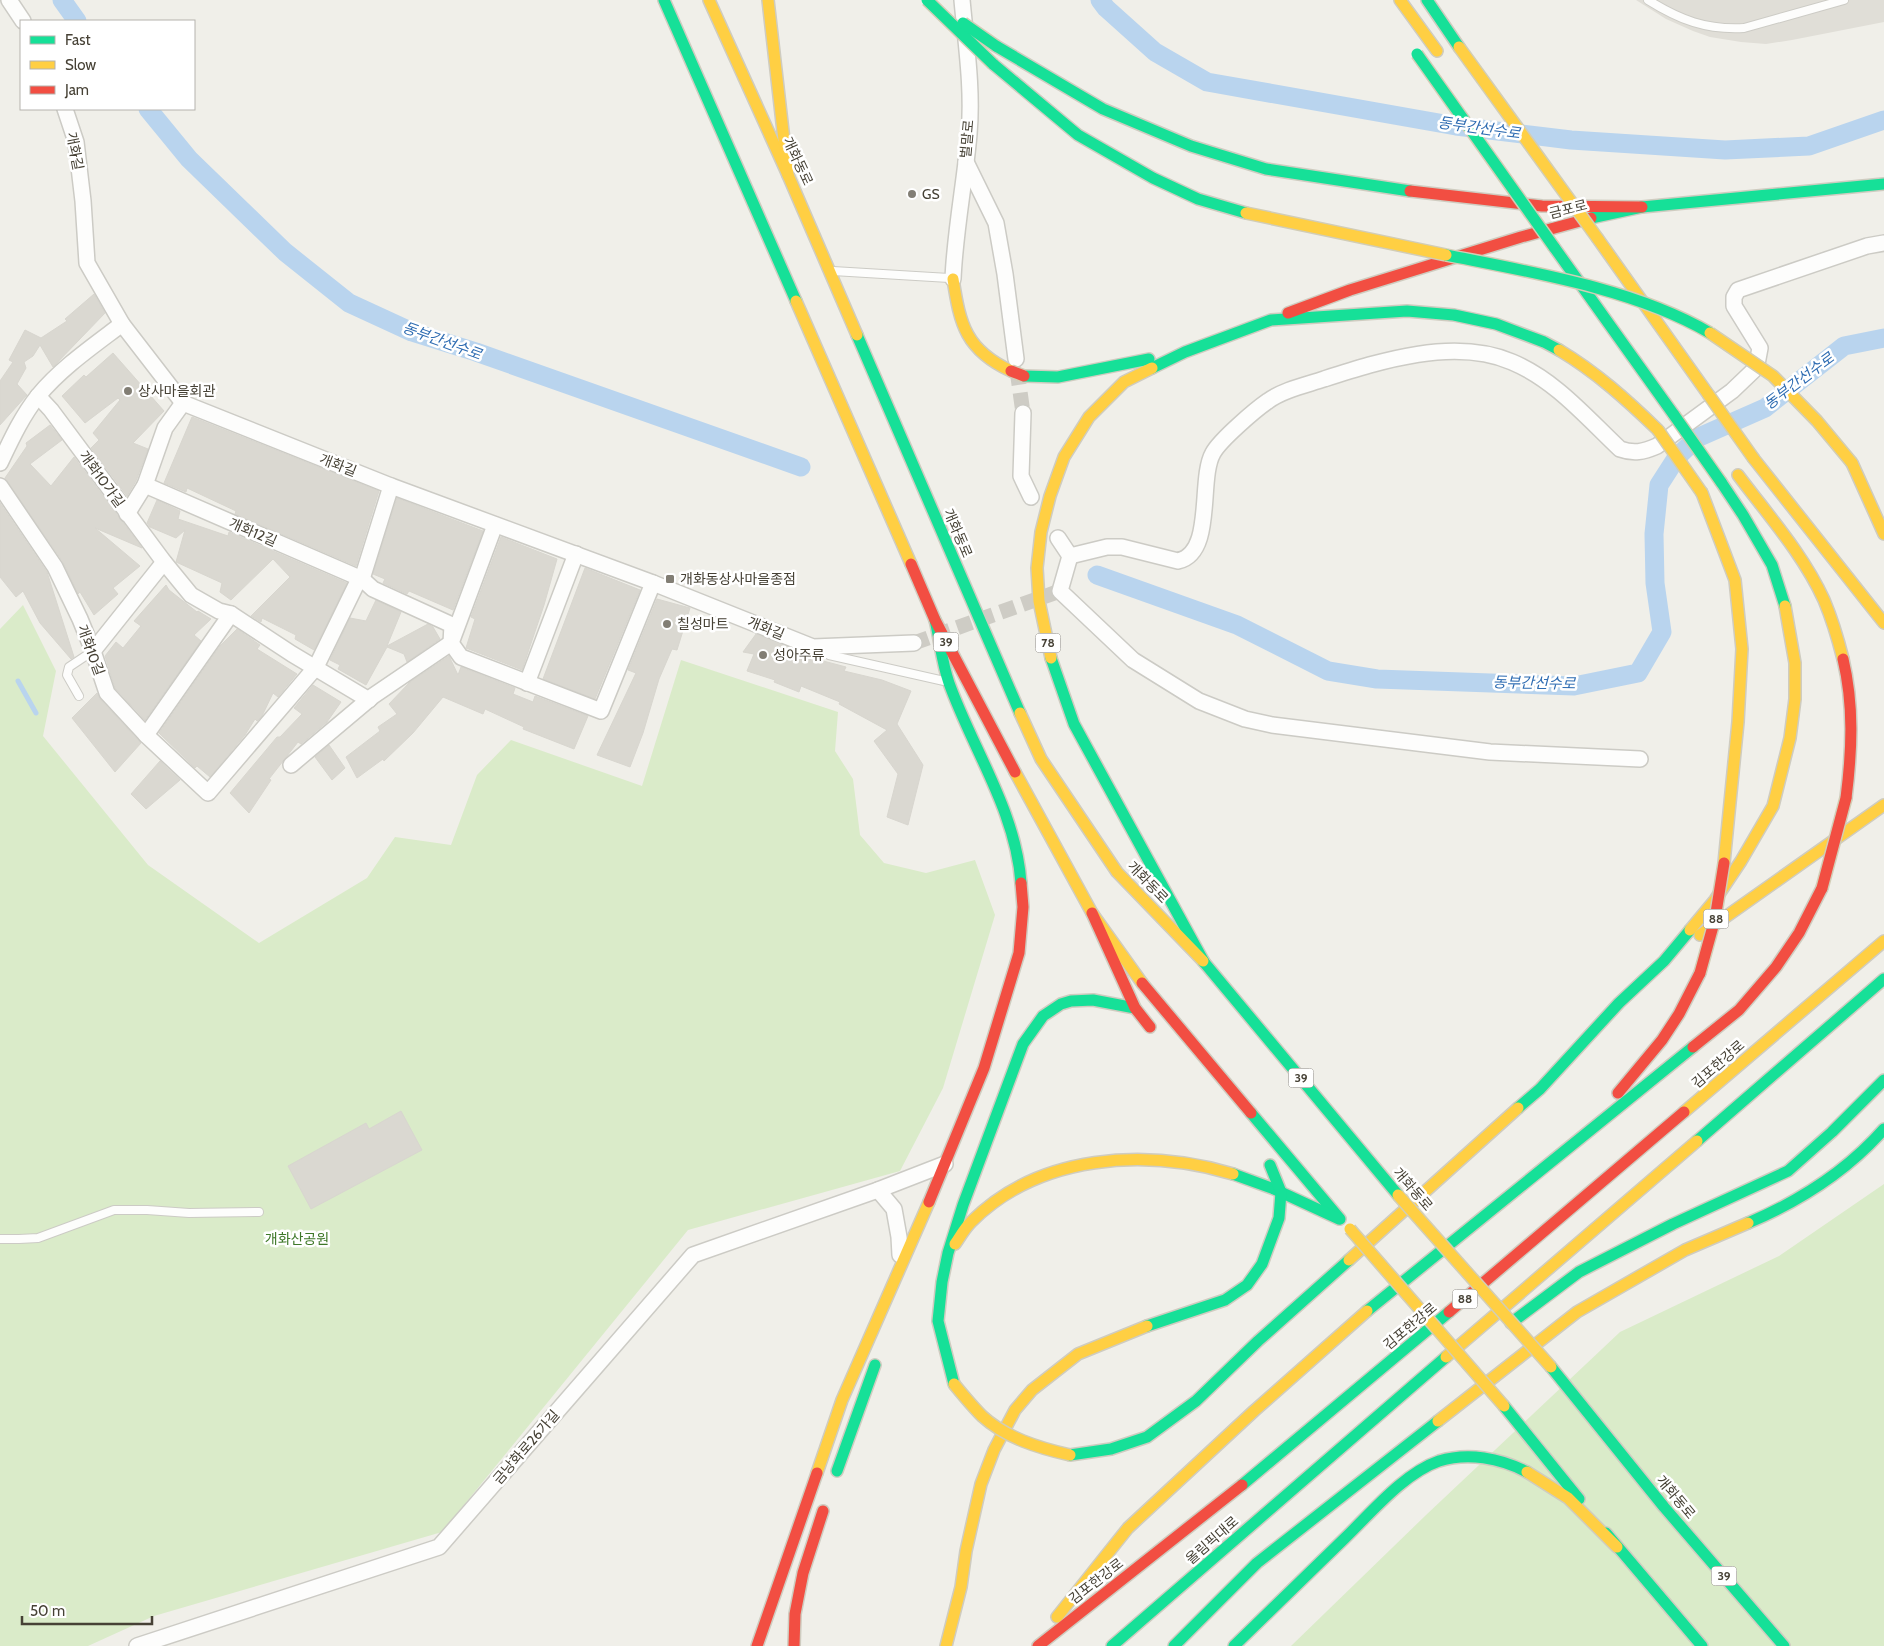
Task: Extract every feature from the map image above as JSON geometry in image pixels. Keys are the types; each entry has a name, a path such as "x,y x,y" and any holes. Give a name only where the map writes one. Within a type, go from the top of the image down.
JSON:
{"main road":[{"name":"39","path":"664,0 935,620 1051,840 1092,913 1144,986 1339,1219 1350,1229 1504,1406 1617,1547 1702,1646"},
{"name":"개화동로","path":"709,0 788,175 998,666 1042,759 1117,872 1204,962 1398,1195 1551,1368 1664,1507 1784,1646"},
{"path":"768,0 788,175"},
{"path":"928,0 996,46 1103,110 1191,146 1266,169 1396,189 1542,206 1642,207"},
{"path":"928,0 993,64 1078,135 1153,178 1198,199 1246,213 1538,274 1627,297 1708,332 1773,376 1817,421 1852,463 1878,489"},
{"path":"1400,0 1440,54"},
{"path":"1427,0 1754,459 1884,623"},
{"path":"1135,1008 1110,1002 1074,1000 1052,1008 1035,1025 1022,1044 963,1205 948,1253 942,1282 938,1320 954,1384 975,1409 990,1422 1019,1439 1048,1451 1070,1455 1111,1449 1147,1437 1196,1402 1258,1341 1540,1089 1620,1003 1664,961 1715,900 1741,861 1773,806 1790,738 1795,699 1795,663 1787,611 1772,565 1721,482 1415,50"},
{"name":"금포로","path":"1271,320 1350,290 1521,237 1583,220 1642,207 1884,184"},
{"path":"1540,195 1568,235"},
{"path":"1597,276 1620,308"},
{"path":"953,279 957,305 966,333 976,349 995,365 1014,365 1024,376 1058,377 1184,352"},
{"name":"88","path":"1271,320 1407,310 1454,315 1496,324 1544,342 1579,362 1619,392 1658,430 1702,493 1735,580 1742,649 1738,722 1718,912 1711,939 1700,973 1679,1014 1662,1040 1578,1142"},
{"name":"78","path":"1204,962 1074,724 1051,657 1039,601 1037,568 1041,532 1050,496 1064,457 1089,417 1124,382 1184,352 1271,320"},
{"path":"1688,406 1703,428"},
{"path":"1852,463 1884,534"},
{"path":"1034,1646 1128,1528 1254,1411 1372,1306 1578,1142 1739,1010 1776,968 1799,933 1822,888 1846,798 1851,749 1849,694 1842,656 1830,616 1814,582 1732,468"},
{"path":"757,1646 842,1400 945,1164 986,1060 1019,953 1023,908 1020,868 1007,816 949,682 935,620"},
{"path":"1664,961 1884,804"},
{"path":"1092,913 1135,1008 1150,1027"},
{"name":"김포한강로","path":"1038,1646 1192,1526 1364,1385 1884,941"},
{"name":"88","path":"1331,1456 1884,979"},
{"path":"1498,1333 1579,1272 1673,1224 1788,1171 1832,1132 1884,1081"},
{"path":"1174,1646 1257,1563 1577,1312 1685,1250 1771,1213 1829,1180 1870,1145 1884,1129"},
{"path":"948,1253 970,1223 996,1201 1032,1182 1073,1166 1120,1160 1159,1161 1195,1165 1249,1179 1282,1192 1339,1219"},
{"path":"946,1646 961,1587 966,1551 981,1484 994,1450 1015,1410 1032,1390 1078,1354 1131,1331 1225,1300 1247,1285 1262,1264 1279,1218 1282,1192 1270,1165"},
{"path":"902,1292 919,1226"},
{"name":"88","path":"1331,1456 1475,1350"},
{"path":"832,1484 879,1354"},
{"name":"올림픽대로","path":"1112,1646 1331,1456"},
{"path":"1234,1646 1389,1495 1416,1474 1440,1461 1471,1456 1500,1460 1512,1464 1568,1498 1617,1547"},
{"path":"794,1646 795,1614 803,1573 826,1502"}],"street":[{"path":"9,0 22,20"},
{"name":"벌말로","path":"953,279 954,252 969,132 970,88 962,0"},
{"name":"개화길","path":"65,110 76,142 83,201 87,263 122,324 183,403 392,486 653,583 813,647 914,643"},
{"path":"966,162 996,223 1005,274 1014,365"},
{"path":"1070,556 1107,547 1122,547 1178,561 1185,560 1192,555 1201,533 1208,465 1213,453 1223,440 1269,400 1299,387 1390,360 1454,350 1511,361 1547,380 1620,449 1640,453 1652,448 1732,391 1754,370 1760,348 1734,306 1734,297 1738,290 1867,246 1884,243"},
{"path":"0,462 17,428 38,396 74,361 122,324"},
{"name":"개화10가길","path":"38,396 51,410 127,514 191,595 219,611 231,614 292,654 316,667"},
{"path":"127,514 145,485 164,428 183,403"},
{"path":"1023,413 1021,476 1032,497"},
{"name":"개화12길","path":"145,485 362,579 373,589 452,625 451,643"},
{"name":"개화10길","path":"0,486 55,567 80,619 107,693 146,735 208,793 316,667"},
{"path":"369,700 316,667 358,579 362,579 392,486"},
{"path":"290,765 369,700 451,643 495,525"},
{"path":"1058,538 1070,556 1060,591 1133,660 1199,701 1246,719 1291,728 1490,752 1640,759"},
{"path":"527,683 576,554"},
{"path":"93,651 164,562"},
{"path":"451,643 461,657 600,711 653,583"},
{"path":"146,735 231,614"},
{"name":"금낭화로26가길","path":"137,1646 439,1547 693,1255 878,1190 945,1164"},
{"path":"878,1190 894,1209 899,1237 900,1267"}],"lane":[{"path":"1648,0 1662,9 1702,26 1730,29 1744,28 1844,0"},
{"path":"829,271 953,279"},
{"path":"813,647 829,656 949,682"},
{"path":"78,696 68,675 69,667 93,651"},
{"path":"0,1239 38,1238 114,1210 189,1213 258,1212"}],"shaded area":[{"path":"1636,0 1884,0 1884,22 1766,44 1741,42 1710,37 1693,31 1666,19"}],"green space":[{"name":"개화산공원","path":"23,605 56,671 43,736 148,865 259,943 367,878 395,837 451,845 477,775 511,740 642,786 681,660 838,712 835,751 853,779 860,835 884,863 926,873 975,860 995,915 943,1088 900,1171 688,1230 442,1532 154,1616 88,1646 0,1646 0,629"},
{"path":"1884,1184 1884,1646 1291,1646 1426,1515 1620,1332 1779,1256"}],"building":[{"path":"94,294 105,313 53,367 40,345 33,356 24,362 26,368 17,384 27,395 0,425 0,381 13,362 9,360 25,330 41,338 67,321 65,319"},
{"path":"113,353 164,411 133,443 148,449 136,481 127,496 91,448 99,440 93,433 120,400 118,398 85,423 62,396 84,375 86,377"},
{"path":"192,417 379,491 356,566 235,514 236,511 187,488 186,492 164,483"},
{"path":"50,425 62,440 30,464 51,486 74,457 142,548 95,528 140,566 113,588 118,594 94,615 80,592 78,594 63,562 5,478 27,446 26,443"},
{"path":"397,498 483,531 453,610 409,591 407,594 383,583 385,579 373,574"},
{"path":"157,500 180,511 178,519 228,536 229,532 347,583 314,650 295,639 296,635 262,618 261,622 251,616 290,577 273,559 231,600 220,592 222,583 176,562 185,530 176,538 150,527 147,523"},
{"path":"0,503 47,572 74,657 71,659 40,623 23,591 16,597 0,577"},
{"path":"501,537 557,559 522,670 466,648 475,619 471,617"},
{"path":"585,568 640,590 595,699 543,679"},
{"path":"166,585 169,590 197,612 211,619 194,635 201,641 145,720 115,688 105,656 116,642 123,648 141,626 134,621"},
{"path":"657,599 690,608 677,650 672,649 659,679 643,733 630,767 597,755 636,673 628,670"},
{"path":"376,600 401,612 387,646 428,624 433,627 440,639 407,662 404,654 387,647 366,685 338,669 340,665 330,660 350,618 366,621"},
{"path":"237,629 260,645 257,649 297,674 278,697 273,693 262,716 257,721 255,719 245,735 210,777 197,766 195,768 159,733 220,646"},
{"path":"756,634 812,656 812,658 846,667 844,671 882,680 911,691 897,724 923,765 908,825 887,817 898,774 874,741 887,730 839,704 840,702 801,686 799,692 774,682 775,680 747,671 754,654 743,652"},
{"path":"449,656 458,675 461,667 515,688 513,694 533,702 535,696 588,716 574,749 523,729 524,727 485,709 483,714 443,697 413,733 384,761 383,759 357,778 346,757 380,731 378,727 397,714 389,704 410,682"},
{"path":"313,685 341,702 327,722 301,744 298,742 269,779 271,780 249,813 230,793 277,737 280,737 302,714 294,708"},
{"path":"97,693 100,699 141,743 115,772 72,718"},
{"path":"329,745 345,768 332,780 315,757"},
{"path":"160,761 180,780 146,809 131,794"},
{"path":"401,1111 422,1150 311,1209 288,1166 366,1123 369,1129"}],"waterway":[{"name":"동부간선수로","path":"62,0 76,20"},
{"name":"동부간선수로","path":"1100,0 1106,8 1155,52 1207,82 1456,126 1571,140 1725,150 1809,146 1884,120"},
{"name":"동부간선수로","path":"149,110 189,159 285,252 349,303 412,332 476,352 801,467"},
{"name":"동부간선수로","path":"1097,575 1237,625 1328,671 1377,679 1574,686 1638,673 1662,632 1655,583 1654,534 1659,485 1677,457 1697,438 1765,408 1844,346 1884,338"},
{"path":"18,681 36,713"}],"tunnel":[{"path":"1017,370 1023,413"},
{"path":"914,643 1060,591"}],"traffic: fast":[{"path":"664,0 796,301"},
{"path":"927,0 993,64"},
{"path":"1427,0 1459,47"},
{"path":"963,23 996,46"},
{"path":"996,46 1103,109 1191,146 1266,169 1410,191"},
{"path":"1417,54 1554,247"},
{"path":"993,64 1078,135 1153,178 1198,199 1246,213"},
{"path":"1591,218 1642,207 1884,184"},
{"path":"1554,247 1674,415"},
{"path":"1446,255 1547,276 1616,293 1681,318 1710,333"},
{"path":"1152,368 1185,352 1271,320 1407,311 1454,315 1496,324 1544,342 1559,350"},
{"path":"857,335 1020,713"},
{"path":"1024,376 1058,377 1149,359"},
{"path":"1674,415 1721,482"},
{"path":"1721,482 1772,565 1785,606"},
{"path":"935,620 949,683 992,781 1011,831 1021,883"},
{"path":"1051,658 1074,724 1204,962"},
{"path":"1518,1108 1540,1089 1619,1003 1664,961 1690,930"},
{"path":"1203,961 1398,1195"},
{"path":"1697,1141 1884,979"},
{"path":"954,1384 938,1321 942,1282 948,1253 963,1205 1023,1044 1043,1016 1061,1004 1071,1001 1093,1000 1135,1008"},
{"path":"1367,1311 1693,1047"},
{"path":"1511,1323 1579,1272 1673,1224 1788,1171 1832,1132 1884,1080"},
{"path":"1251,1113 1340,1219"},
{"path":"1748,1223 1786,1205 1822,1183 1854,1158 1884,1129"},
{"path":"1147,1326 1225,1300 1247,1285 1262,1264 1279,1218 1281,1192 1270,1165"},
{"path":"1233,1174 1274,1189 1339,1219"},
{"path":"1070,1455 1111,1449 1147,1437 1196,1401 1258,1341 1349,1260"},
{"path":"1242,1485 1449,1312"},
{"path":"1112,1646 1446,1357"},
{"path":"837,1471 875,1365"},
{"path":"1551,1367 1664,1507 1784,1646"},
{"path":"1504,1406 1579,1499"},
{"path":"1174,1646 1257,1563 1438,1421"},
{"path":"1234,1646 1389,1495 1401,1484 1426,1467 1450,1458 1472,1457 1495,1460 1527,1472"},
{"path":"1606,1533 1702,1646"}],"traffic: slow":[{"path":"709,0 788,175 857,335"},
{"path":"768,0 788,175"},
{"path":"1400,0 1437,51"},
{"path":"1459,47 1598,239"},
{"path":"1246,213 1446,255"},
{"path":"1598,239 1708,394"},
{"path":"953,279 959,310 968,334 984,354 1011,371"},
{"path":"796,301 911,564"},
{"path":"1710,333 1773,376 1817,421 1852,463"},
{"path":"1559,350 1611,387 1658,430"},
{"path":"1051,658 1039,601 1037,568 1041,532 1050,496 1064,457 1089,417 1124,382 1152,368"},
{"path":"1708,394 1754,459"},
{"path":"1658,430 1702,493"},
{"path":"1754,459 1884,623"},
{"path":"1852,463 1884,534"},
{"path":"1738,475 1784,535 1816,583 1830,614 1843,659"},
{"path":"1702,493 1735,580 1742,649 1738,722 1724,863"},
{"path":"1690,930 1715,900 1741,861 1773,806 1790,738 1795,699 1795,663 1785,606"},
{"path":"1020,713 1041,759 1117,872 1203,961"},
{"path":"1015,772 1092,913 1142,983"},
{"path":"1700,935 1884,805"},
{"path":"1684,1112 1884,941"},
{"path":"1349,1260 1518,1108"},
{"path":"1446,1357 1697,1141"},
{"path":"955,1244 971,1222 998,1199 1028,1182 1061,1170 1094,1163 1129,1160 1164,1161 1199,1166 1233,1174"},
{"path":"1398,1195 1551,1367"},
{"path":"817,1473 842,1400 929,1202"},
{"path":"1438,1421 1577,1312 1685,1250 1748,1223"},
{"path":"1350,1229 1504,1406"},
{"path":"1057,1617 1128,1528 1254,1411 1367,1311"},
{"path":"946,1646 961,1587 966,1551 981,1484 994,1450 1015,1410 1032,1390 1078,1354 1147,1326"},
{"path":"954,1384 991,1424 1023,1441 1070,1455"},
{"path":"1527,1472 1568,1498 1617,1547"}],"traffic: jam":[{"path":"1410,191 1542,206 1642,207"},
{"path":"1288,313 1350,290 1521,237 1591,218"},
{"path":"1011,371 1024,376"},
{"path":"911,564 935,620 1015,772"},
{"path":"1843,659 1847,676 1851,728 1846,798"},
{"path":"1822,888 1846,798"},
{"path":"1700,973 1715,919 1724,863"},
{"path":"929,1202 984,1068 1019,953 1023,907 1021,883"},
{"path":"1693,1047 1739,1010 1776,967 1799,933 1822,888"},
{"path":"1092,913 1135,1008 1150,1027"},
{"path":"1618,1093 1662,1040 1679,1014 1700,973"},
{"path":"1142,983 1251,1113"},
{"path":"1449,1312 1684,1112"},
{"path":"757,1646 817,1473"},
{"path":"1038,1646 1242,1485"},
{"path":"794,1646 795,1614 803,1573 823,1511"}],"place":[{"name":"GS","path":"912,194"},
{"name":"상사마을회관","path":"128,391"},
{"name":"개화동상사마을종점","path":"670,579"},
{"name":"칠성마트","path":"667,624"},
{"name":"성아주류","path":"763,655"}]}
